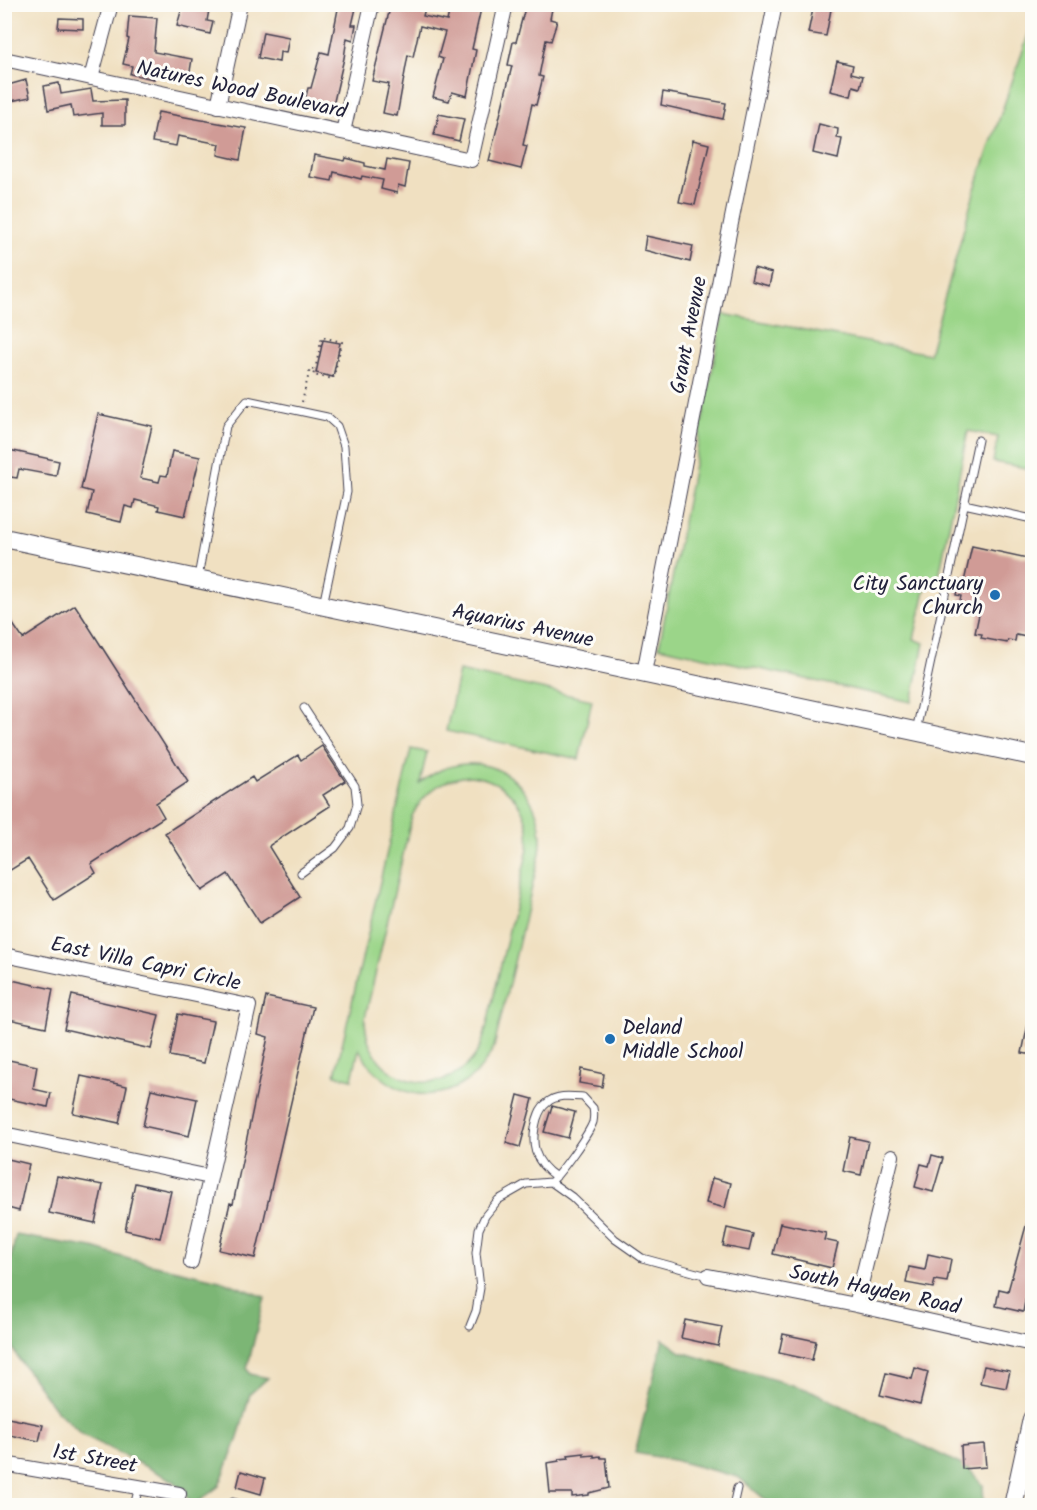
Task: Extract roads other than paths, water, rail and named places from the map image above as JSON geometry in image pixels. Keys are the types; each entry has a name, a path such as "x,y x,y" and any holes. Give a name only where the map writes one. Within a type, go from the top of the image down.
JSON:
{"street":[{"path":"91,78 111,4"},
{"path":"218,105 240,4"},
{"path":"343,132 372,4"},
{"name":"Natures Wood Boulevard","path":"4,59 471,160 506,4"},
{"name":"Grant Avenue","path":"644,673 775,4"},
{"name":"Aquarius Avenue","path":"4,538 1032,756"},
{"name":"East Villa Capri Circle","path":"4,955 249,1006 191,1262"},
{"path":"4,1134 210,1177"},
{"path":"856,1305 892,1156"},
{"name":"South Hayden Road","path":"708,1276 856,1305 1032,1344"},
{"path":"1013,1506 1032,1419"},
{"name":"1st Street","path":"4,1464 179,1494"}],"lane":[{"path":"197,579 226,426 247,400 300,410 327,417 337,426 344,446 347,492 323,605"},
{"path":"916,731 978,441"},
{"path":"964,504 1032,519"},
{"path":"302,873 335,848 350,828 357,804 355,786 304,708"},
{"path":"470,1326 476,1311 480,1287 476,1252 479,1229 485,1216 498,1200 526,1184 553,1179 588,1133 593,1120 593,1108 589,1100 569,1095 547,1102 540,1111 534,1132 534,1146 545,1169 553,1179 615,1239 642,1258 708,1276"},
{"path":"134,1506 139,1487"},
{"path":"733,1506 737,1488"},
{"path":"232,1502 248,1506"}],"place":[{"name":"City Sanctuary Church","path":"995,595"},
{"name":"Deland Middle School","path":"610,1039"}]}
